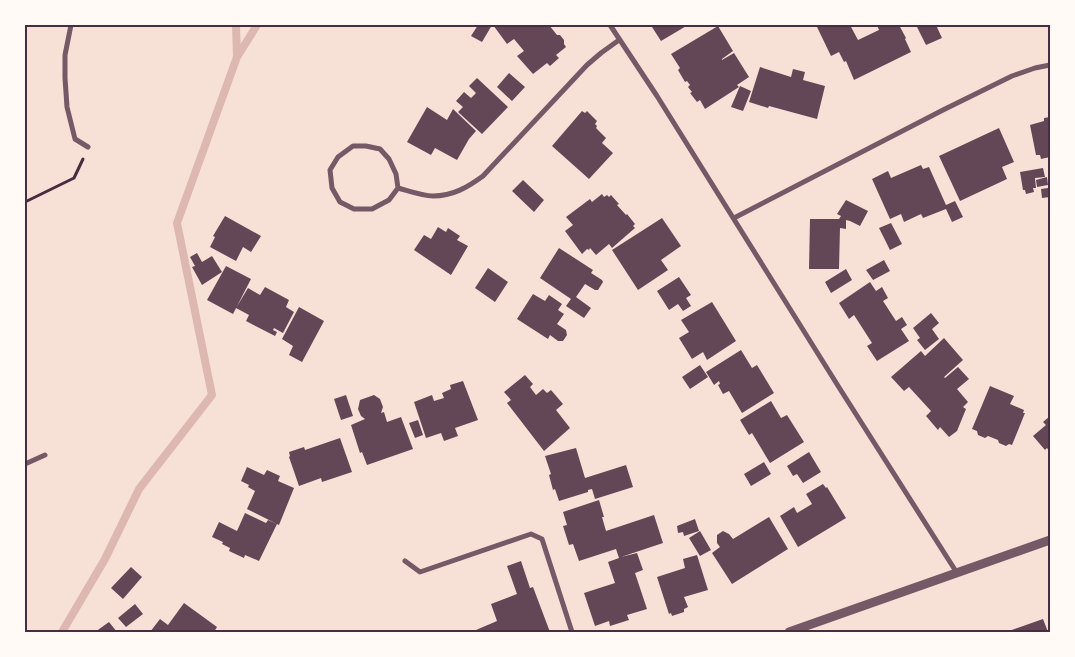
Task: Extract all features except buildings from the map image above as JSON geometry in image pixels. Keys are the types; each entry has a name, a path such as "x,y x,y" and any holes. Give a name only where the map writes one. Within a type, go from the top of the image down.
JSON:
{"street":[{"path":"71,25 65,55 67,107 75,139 88,147"},
{"path":"610,25 657,96 957,573"},
{"path":"398,188 432,196 451,194 469,187 483,176 587,65 619,40"},
{"path":"734,218 1012,76 1050,65"},
{"path":"353,146 380,149 396,174 398,188 389,200 372,209 354,209 340,202 332,188 330,170 338,157 353,146"},
{"path":"25,464 45,455"},
{"path":"406,561 420,572 530,534 542,539 572,632"},
{"path":"789,632 1050,540"}],"path":[{"path":"25,202 74,178 88,147"}],"waterway":[{"path":"62,632 105,559 139,489 212,395 177,223 237,57 236,25"},
{"path":"237,57 257,25"}]}
